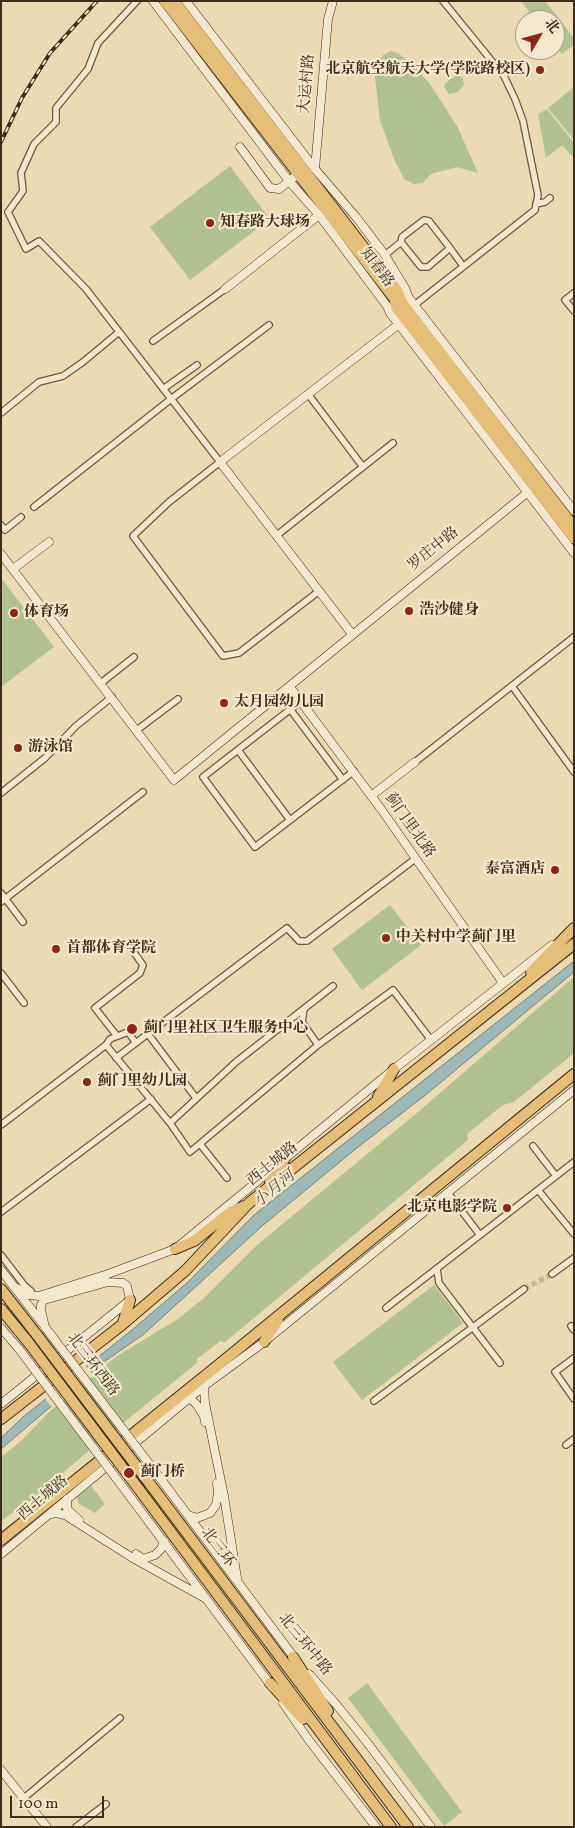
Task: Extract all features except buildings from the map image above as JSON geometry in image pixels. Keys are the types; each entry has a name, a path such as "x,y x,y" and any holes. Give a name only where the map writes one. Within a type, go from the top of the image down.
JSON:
{"highway":[{"path":"502,1003 574,928"},
{"name":"西土城路","path":"1,1419 123,1324 185,1271 249,1204 574,944"},
{"path":"375,1102 394,1069"},
{"name":"西土城路","path":"1,1540 574,1074"},
{"path":"266,1190 285,1158"},
{"path":"175,1249 194,1241 232,1211 249,1204"},
{"name":"北三环","path":"1,1289 408,1827"},
{"path":"123,1324 130,1300"},
{"name":"北三环","path":"1,1308 391,1827"},
{"path":"264,1342 282,1312"},
{"path":"204,1386 211,1371"},
{"path":"165,1407 188,1399"},
{"path":"67,1499 69,1484"},
{"path":"293,1658 379,1789"},
{"path":"270,1683 338,1757"}],"main road":[{"name":"知春路","path":"164,1 394,299 402,322 574,538"},
{"name":"知春路","path":"175,1 312,172 398,291 403,303 411,307 533,487 574,526"}],"street":[{"path":"137,1 98,43 88,69 56,108 56,122 34,144 21,173 24,191 8,212 26,250 39,240 86,289 352,634"},
{"name":"知春路","path":"153,1 289,181 319,215 402,322"},
{"name":"知春路","path":"186,1 312,172 356,217 385,255 411,307 574,511"},
{"name":"大运村路","path":"312,172 328,18 333,1"},
{"path":"319,592 240,652 223,656 133,536 169,502 402,322 411,307 535,210 538,195 523,121 516,99 504,76 443,1"},
{"path":"240,147 270,188 279,189 297,175"},
{"path":"536,204 545,202 550,198"},
{"path":"153,341 225,289 319,215"},
{"path":"385,255 401,242 402,237 424,220 430,221 463,266"},
{"path":"401,242 421,267 428,267 450,248"},
{"path":"574,293 565,300 574,311"},
{"path":"34,507 171,399 269,325"},
{"path":"1,413 39,382 63,376 119,332"},
{"path":"163,389 197,365"},
{"path":"308,394 363,467"},
{"path":"276,536 393,443"},
{"name":"知春路","path":"533,487 574,553"},
{"name":"罗庄中路","path":"137,730 174,780 533,487"},
{"path":"1,525 5,530 21,517"},
{"path":"13,569 49,542"},
{"path":"1,554 137,730 178,699"},
{"path":"371,796 574,637"},
{"path":"101,683 134,657"},
{"name":"蓟门里北路","path":"290,686 371,796 503,983"},
{"path":"512,686 574,772"},
{"path":"1,794 45,758 76,726 112,697"},
{"path":"301,701 203,777 255,847 354,771"},
{"path":"290,709 342,780"},
{"path":"238,750 290,820"},
{"path":"4,900 143,792"},
{"path":"116,1058 287,928 299,941 307,941 415,858"},
{"path":"1,893 4,900 23,922"},
{"name":"西土城路","path":"15,1287 30,1296 39,1296 108,1274 175,1249 394,1069 574,928"},
{"path":"117,1036 95,1008 140,974 143,966 130,947"},
{"path":"1,972 24,1003"},
{"path":"170,1123 236,1062 333,986"},
{"path":"106,1045 170,1123 190,1152 318,1045 393,990 431,1040"},
{"path":"304,1009 302,1022 318,1045"},
{"path":"1,1125 106,1045 110,1039 128,1032 136,1043"},
{"path":"148,1034 196,1098"},
{"name":"西土城路","path":"1,1554 204,1386 264,1342 574,1090"},
{"path":"1,1212 151,1100"},
{"path":"200,1144 227,1178"},
{"path":"533,1146 556,1176"},
{"path":"386,1308 574,1162"},
{"path":"538,1190 574,1234"},
{"path":"448,1193 480,1235"},
{"path":"1,1255 24,1286 31,1291"},
{"path":"552,1274 574,1258"},
{"path":"436,1268 439,1283 500,1363"},
{"name":"北三环西路","path":"1,1270 160,1478"},
{"path":"1,1404 130,1300 127,1286 119,1282 108,1282 44,1300 41,1305 45,1327"},
{"path":"374,1401 524,1289"},
{"path":"1,1328 5,1339 18,1349 164,1541 270,1683 308,1739 376,1827"},
{"path":"574,1358 555,1372 574,1399"},
{"path":"204,1386 205,1403 224,1496 238,1580"},
{"path":"187,1514 197,1518 210,1513 216,1505 218,1493 204,1416 194,1401 188,1399"},
{"path":"566,1445 574,1439"},
{"name":"北三环中路","path":"160,1478 238,1580 293,1658 335,1703 431,1827"},
{"path":"67,1499 67,1509 78,1520 143,1559 155,1555 161,1549 164,1541"},
{"path":"51,1514 65,1515 131,1557 208,1600"},
{"path":"24,1798 120,1718"},
{"path":"1,1770 47,1827"},
{"path":"76,1827 106,1804"}],"green space":[{"path":"521,1 545,1 552,10 528,10"},
{"path":"565,27 574,38 574,45 565,52"},
{"path":"391,51 398,53 413,65 430,84 457,126 478,173 457,167 431,174 423,183 414,184 404,179 380,121 374,69 383,55"},
{"path":"456,76 460,76 463,79 464,85 458,92 449,94 444,87 445,83"},
{"path":"574,87 574,140 548,108"},
{"path":"547,109 574,143 574,158 562,145 546,158 538,114"},
{"name":"知春路大球场","path":"230,166 270,219 190,280 150,227"},
{"name":"体育场","path":"1,578 54,647 1,687"},
{"path":"390,905 421,945 362,990 332,949"},
{"path":"574,977 574,1053 514,1102 503,1105 467,1134 468,1140 225,1342 220,1341 197,1359 197,1363 16,1513 12,1513 1,1521 1,1457 21,1441 50,1411 117,1356 178,1319 204,1298 256,1246 418,1112"},
{"path":"434,1285 463,1323 362,1400 333,1362"},
{"path":"91,1486 105,1504 95,1513 79,1504 77,1497"},
{"path":"367,1683 462,1812 444,1826 348,1698"}],"water":[{"path":"574,961 574,972 423,1097 358,1147 262,1226 144,1334 101,1364 1,1449 1,1438 23,1417 132,1330 188,1282 254,1215"}],"pier":[{"path":"85,1365 92,1374 52,1408 44,1397"}],"tunnel":[{"path":"524,1289 552,1274"}],"railway":[{"path":"1,142 22,98 50,53 97,1"}],"place":[{"name":"北京航空航天大学(学院路校区)","path":"540,70"},
{"name":"知春路大球场","path":"210,223"},
{"name":"浩沙健身","path":"409,611"},
{"name":"体育场","path":"14,613"},
{"name":"太月园幼儿园","path":"224,703"},
{"name":"游泳馆","path":"18,748"},
{"name":"泰富酒店","path":"555,870"},
{"name":"中关村中学蓟门里","path":"386,938"},
{"name":"首都体育学院","path":"56,949"},
{"name":"蓟门里社区卫生服务中心","path":"132,1029"},
{"name":"蓟门里幼儿园","path":"87,1082"},
{"name":"北京电影学院","path":"507,1208"},
{"name":"蓟门桥","path":"129,1473"}],"water label":[{"name":"小月河","path":"275,1190"}]}
